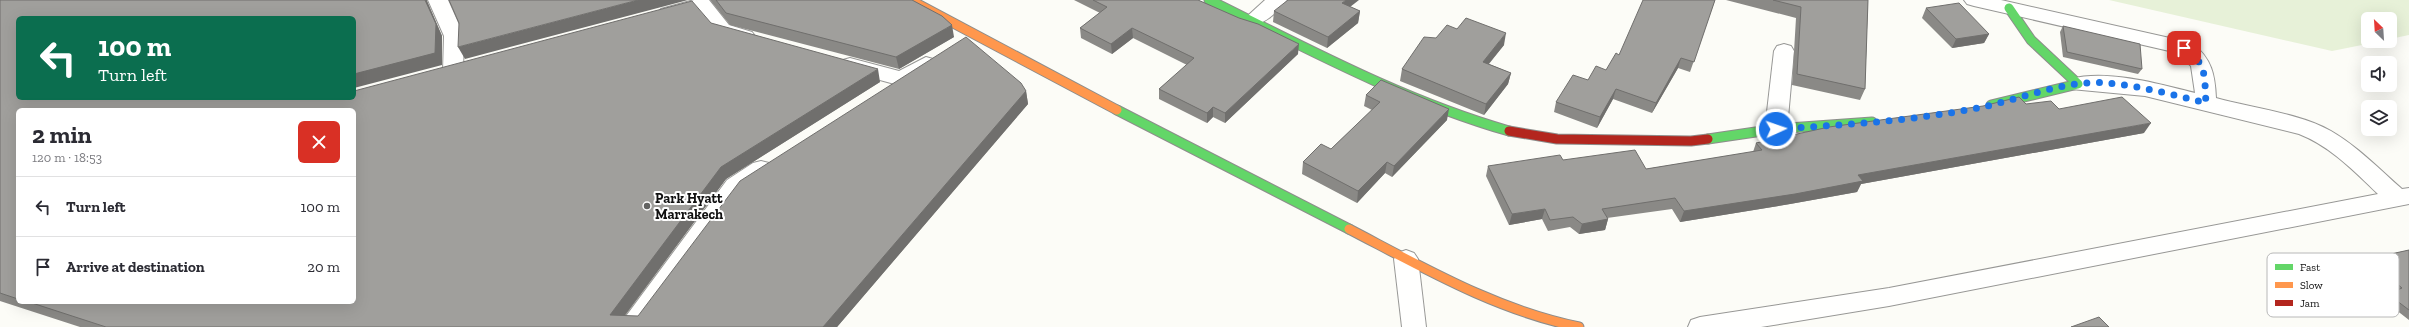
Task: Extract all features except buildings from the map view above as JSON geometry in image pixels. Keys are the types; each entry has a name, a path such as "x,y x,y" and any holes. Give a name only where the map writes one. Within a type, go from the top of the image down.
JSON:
{"street":[{"path":"438,0 454,36 453,71"},
{"path":"910,0 974,35 1406,259 1504,304 1574,327"},
{"path":"1209,0 1342,66 1470,120 1498,129 1556,139 1598,138 1674,142 1776,129 1885,121"},
{"path":"1252,21 1277,0"},
{"path":"1974,0 2184,48 2196,56 2204,68 2206,103"},
{"path":"650,18 708,2 722,30 760,40"},
{"path":"2009,8 2018,26 2030,41 2078,84"},
{"path":"875,96 974,35"},
{"path":"1776,129 1784,51"},
{"path":"835,60 902,79"},
{"path":"1985,106 2078,84 2107,83 2156,91 2294,125 2322,136 2342,149 2403,197"},
{"path":"630,327 735,186 775,160"},
{"path":"1700,327 1897,295 2403,197"},
{"path":"1406,259 1414,327"}],"green space":[{"path":"2109,0 2409,0 2409,35 2397,38 2397,12 2361,12 2361,45 2332,51"}],"traffic: fast":[{"path":"1209,0 1342,66 1470,120 1509,131"},
{"path":"1991,105 2078,84 2031,40 2009,8"},
{"path":"1117,110 1349,229"},
{"path":"1708,139 1776,129 1872,122"}],"traffic: slow":[{"path":"910,0 1117,110"},
{"path":"1349,229 1432,273 1490,300 1519,312 1549,321 1579,327"}],"traffic: jam":[{"path":"1509,131 1557,139 1691,141 1708,139"}],"place":[{"name":"Park Hyatt Marrakech","path":"647,206"}],"route":[{"path":"1776,129 1847,125 1977,108 2078,84 2107,83 2156,91 2206,103 2204,68 2196,56 2184,48"}]}
